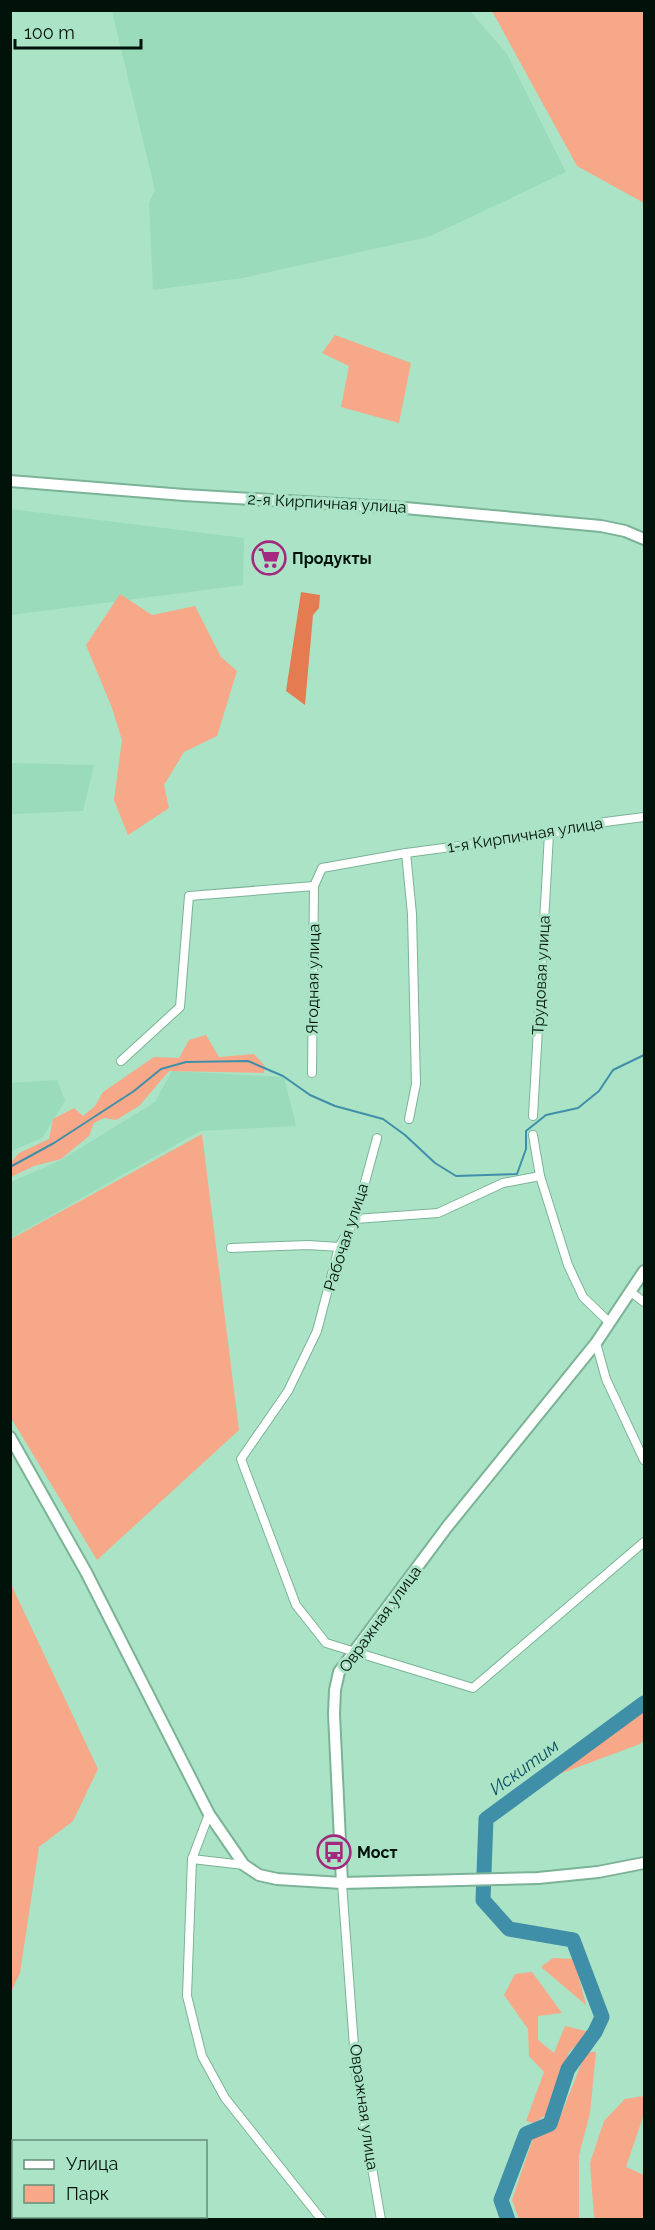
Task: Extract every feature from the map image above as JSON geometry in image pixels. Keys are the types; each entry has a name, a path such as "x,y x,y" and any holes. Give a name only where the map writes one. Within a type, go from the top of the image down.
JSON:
{"street":[{"name":"2-я Кирпичная улица","path":"10,481 439,511 601,526 643,538"},
{"name":"1-я Кирпичная улица","path":"314,886 322,868 406,853 549,834 605,822 645,817"},
{"name":"Трудовая улица","path":"532,1116 549,834"},
{"path":"406,853 412,914 416,1084 409,1119"},
{"path":"121,1060 180,1007 189,896 314,886"},
{"name":"Ягодная улица","path":"312,1073 314,886"},
{"path":"533,1135 540,1176 568,1265 583,1297 610,1323"},
{"name":"Рабочая улица","path":"352,1652 326,1643 296,1605 241,1459 288,1391 317,1331 339,1247 355,1219 376,1138"},
{"path":"355,1219 438,1213 503,1183 540,1176"},
{"path":"231,1248 308,1245 339,1247"},
{"name":"Овражная улица","path":"381,2220 356,2074 342,1883 334,1714 335,1690 339,1672 447,1527 596,1343 645,1271"},
{"path":"632,1293 645,1302"},
{"path":"596,1343 606,1378 645,1460"},
{"path":"10,1437 86,1572 209,1814 244,1865 259,1875 277,1879 342,1883 538,1878 598,1872 645,1863"},
{"path":"352,1652 473,1688 645,1542"},
{"path":"209,1814 192,1859 187,1996 202,2056 225,2098 322,2220"},
{"path":"192,1859 244,1865"}],"shaded area":[{"path":"112,11 470,11 507,54 566,172 428,237 242,278 153,290 149,203 155,190"},
{"path":"10,509 244,538 243,585 11,615"},
{"path":"301,592 320,595 319,608 313,615 305,705 286,691"},
{"path":"10,763 94,765 83,811 11,814"},
{"path":"172,1071 284,1077 296,1126 200,1131 11,1238 11,1182 61,1160 155,1102"},
{"path":"57,1080 65,1101 42,1138 11,1151 11,1083"}],"green space":[{"path":"492,11 644,11 644,203 577,166"},
{"path":"335,335 411,363 399,423 341,407 349,366 322,353"},
{"path":"120,594 152,615 195,606 221,657 237,671 217,736 184,752 164,785 169,808 128,835 114,800 122,740 112,708 86,645"},
{"path":"206,1035 219,1057 254,1054 265,1066 264,1073 169,1071 139,1106 116,1120 104,1118 94,1123 89,1136 61,1159 34,1166 11,1177 11,1162 19,1153 49,1139 53,1119 74,1108 83,1116 95,1106 103,1092 154,1057 179,1058 189,1040"},
{"path":"202,1134 239,1430 97,1560 11,1418 11,1239"},
{"path":"10,1582 98,1769 73,1821 39,1847 20,1973 11,1992"},
{"path":"644,1712 644,1740 640,1744 554,1776"},
{"path":"553,1958 574,1959 586,2005 541,1967"},
{"path":"532,1972 562,2013 538,2016 538,2040 554,2053 565,2026 590,2032 569,2052 549,2113 534,2123 526,2121 544,2072 529,2056 528,2029 504,1995 515,1974"},
{"path":"586,2052 596,2052 590,2113 579,2155 579,2219 519,2219 512,2200 533,2138 555,2130"},
{"path":"644,2096 644,2114 626,2167 644,2175 644,2219 599,2219 594,2217 590,2163 604,2121 625,2099"}],"waterway":[{"path":"10,1167 54,1143 134,1091 161,1069 186,1062 248,1061 283,1076 310,1095 335,1106 383,1119 405,1135 435,1163 456,1176 517,1174 526,1149 526,1131 546,1115 578,1108 599,1091 613,1070 644,1055"},
{"name":"Искитим","path":"508,2220 501,2200 526,2134 550,2124 568,2069 595,2032 602,2017 573,1940 509,1929 483,1900 486,1819 644,1703"}],"place":[{"name":"Продукты","path":"269,558"},
{"name":"Мост","path":"334,1852"}]}
